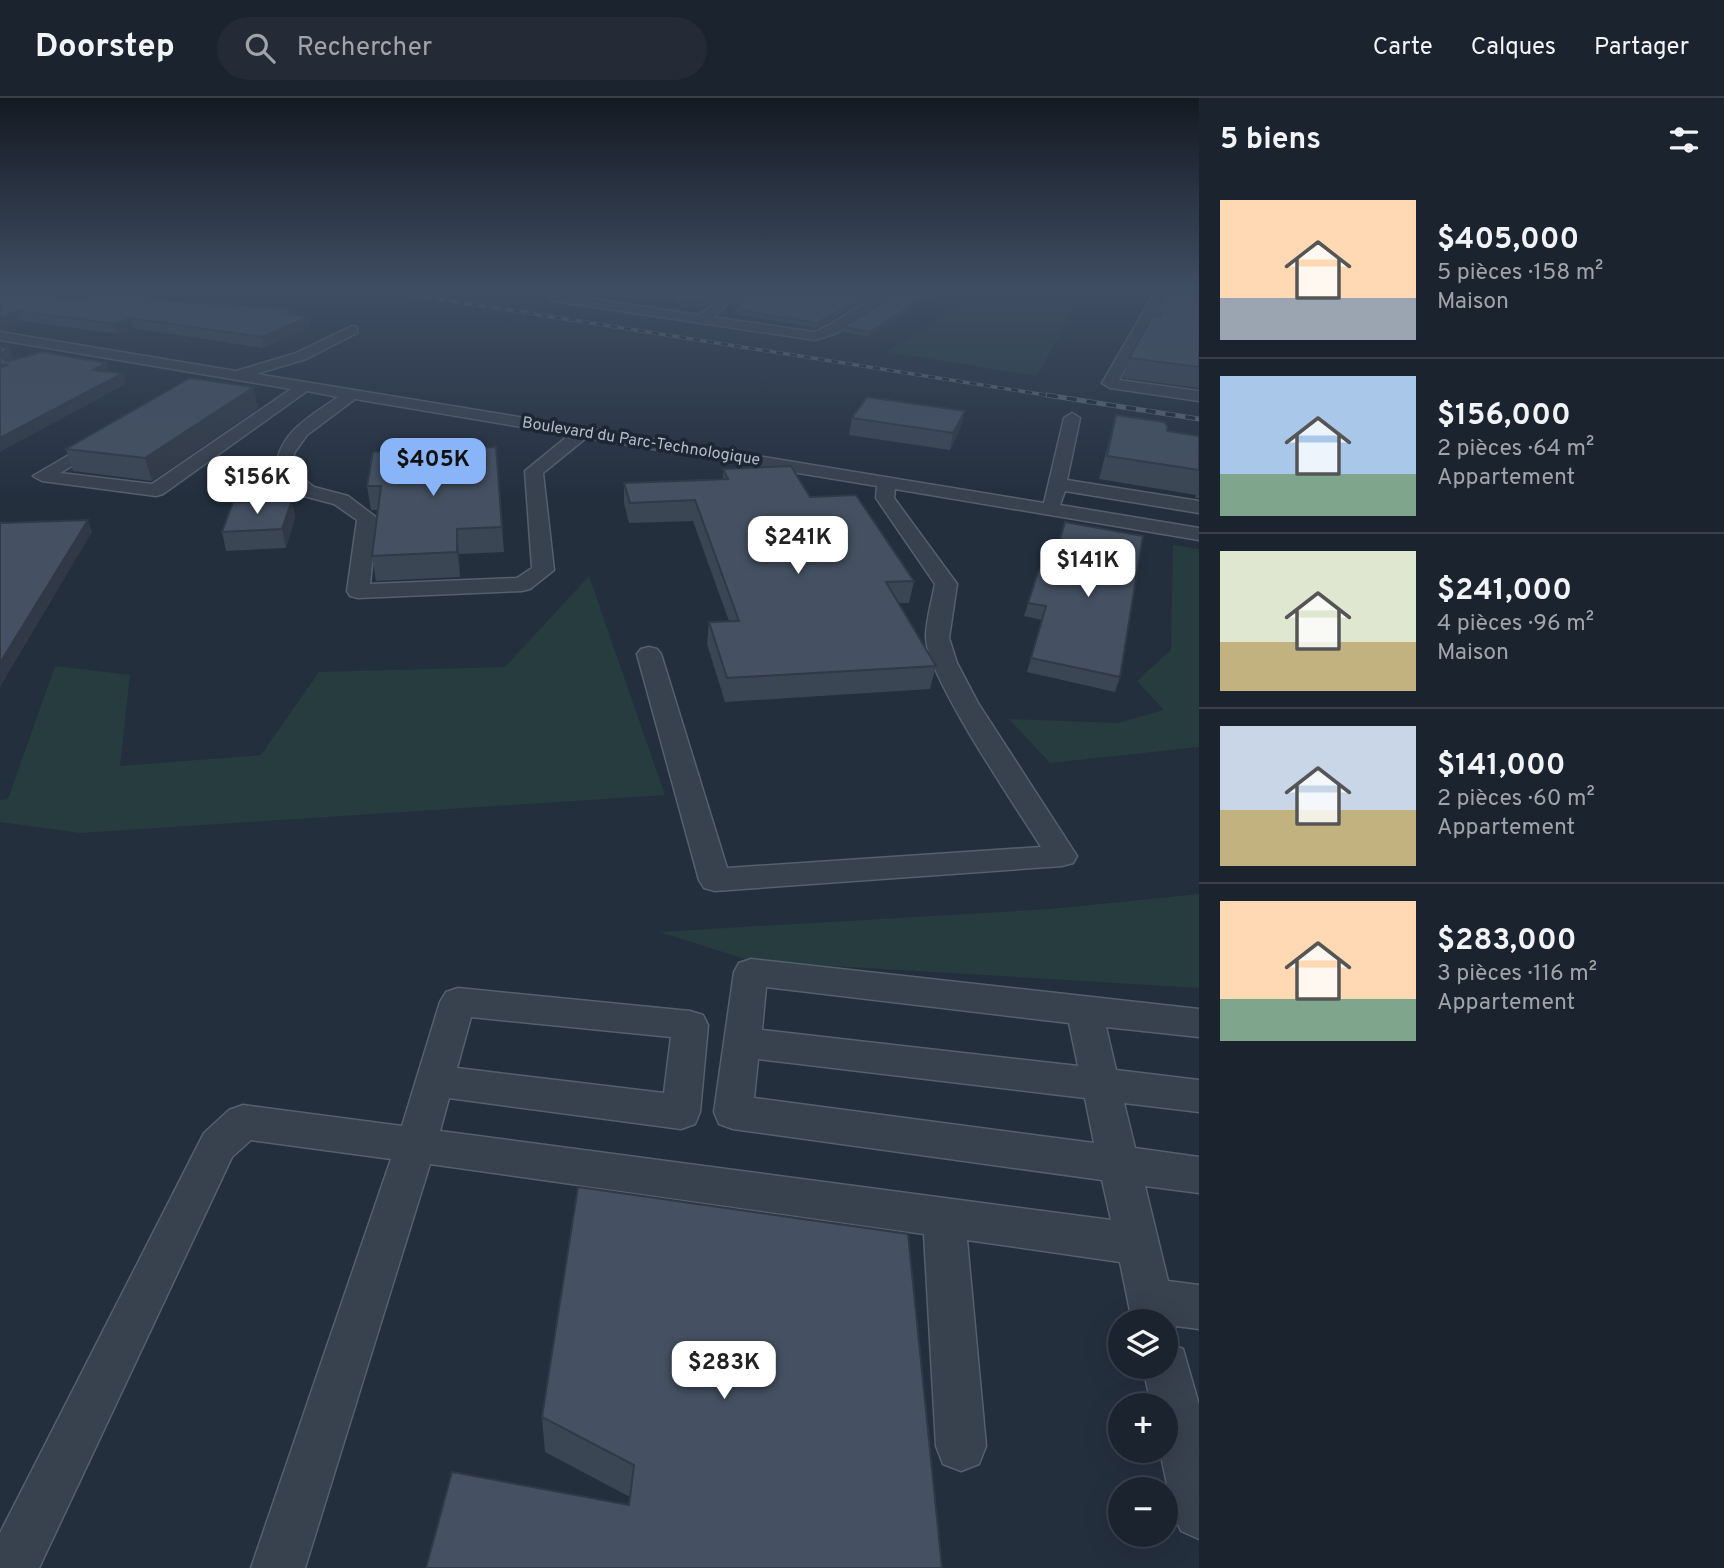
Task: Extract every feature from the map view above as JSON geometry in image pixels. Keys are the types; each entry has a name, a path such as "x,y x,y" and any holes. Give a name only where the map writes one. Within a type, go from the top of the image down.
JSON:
{"street":[{"name":"Boulevard du Parc-Technologique","path":"96,360 235,375 1199,534"},
{"path":"235,375 288,360"},
{"path":"1123,360 1110,383 1199,396"},
{"path":"193,386 216,372"},
{"path":"123,428 42,476 156,490 304,387"},
{"path":"352,394 301,431 285,453 284,473 307,491 341,500 367,518 358,591 522,583 543,570 534,471 583,432"},
{"path":"1051,509 1072,418"},
{"path":"649,654 715,880 1062,856 951,677 937,638 946,584 885,498 887,482"},
{"path":"1056,484 1199,507"},
{"path":"1199,1023 751,972 733,1112 1199,1175"},
{"path":"278,1568 416,1145 458,1002 690,1025 681,1112 436,1081"},
{"path":"1084,1011 1153,1309"},
{"path":"743,1042 1199,1096"},
{"path":"11,1568 218,1145 243,1122 1138,1244"},
{"path":"944,1216 961,1446"},
{"path":"1176,1309 1199,1307"},
{"path":"1172,1379 1188,1415 1199,1513"}],"green space":[{"path":"935,360 1046,360 1037,376"},
{"path":"1173,545 1199,549 1199,747 1050,763 1009,719 1118,723 1164,710 1137,681 1171,650"},
{"path":"589,576 665,795 81,833 0,822 0,800 8,799 55,666 130,675 120,766 261,755 319,672 505,667"},
{"path":"1199,894 1199,988 751,961 660,932 1050,909"}],"building":[{"path":"0,360 7,362 15,360 86,360 106,363 93,370 123,373 0,438 0,368 7,365 0,364"},
{"path":"1141,360 1199,360 1199,367"},
{"path":"190,378 254,387 145,458 66,449"},
{"path":"867,397 965,411 953,433 852,418"},
{"path":"1116,415 1164,422 1167,431 1199,436 1199,470 1107,456"},
{"path":"496,447 502,527 457,529 457,552 372,556 381,486 367,486 373,452"},
{"path":"791,466 810,497 856,495 914,581 886,582 936,666 727,678 709,622 739,621 695,500 630,503 624,483 728,479 723,469"},
{"path":"292,500 282,529 222,532 233,502"},
{"path":"88,520 0,663 0,523"},
{"path":"1065,522 1143,536 1120,677 1031,658 1046,606 1028,603 1039,569 1051,571"},
{"path":"578,1187 908,1234 942,1568 426,1568 452,1472 629,1505 634,1465 542,1417"}],"railway":[{"path":"822,360 1058,397"},
{"path":"1047,395 1199,419"}]}
